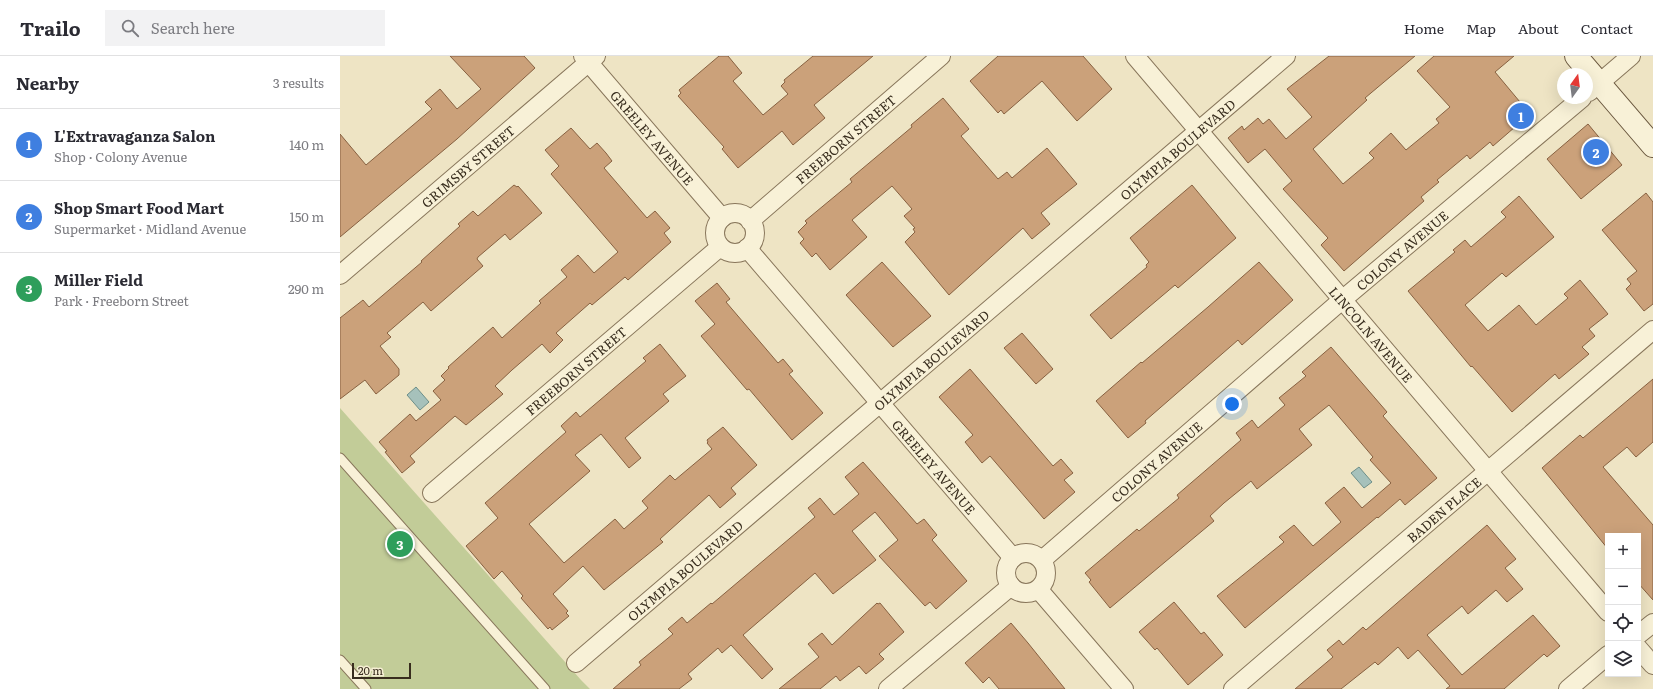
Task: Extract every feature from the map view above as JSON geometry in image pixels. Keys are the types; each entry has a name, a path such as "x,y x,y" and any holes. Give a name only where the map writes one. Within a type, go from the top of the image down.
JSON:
{"main road":[{"path":"1576,56 1582,68"},
{"path":"1593,88 1653,146"}],"street":[{"name":"FREEBORN STREET","path":"750,221 941,56"},
{"name":"LINCOLN AVENUE","path":"1135,56 1605,608"},
{"name":"OLYMPIA BOULEVARD","path":"576,663 1197,130 1286,56"},
{"path":"1593,88 1631,56"},
{"name":"GREELEY AVENUE","path":"589,58 722,218"},
{"name":"GRIMSBY STREET","path":"340,275 589,58"},
{"name":"COLONY AVENUE","path":"1042,560 1342,300 1575,104"},
{"path":"734,214 740,214 750,221 755,234 754,240 748,248 738,253 732,253 720,246 715,235 716,229 722,218 734,214"},
{"name":"FREEBORN STREET","path":"432,493 720,246"},
{"name":"GREELEY AVENUE","path":"748,248 1013,558"},
{"name":"BADEN PLACE","path":"1233,689 1487,470 1653,330"},
{"path":"1024,552 1037,555 1042,560 1047,573 1046,579 1039,590 1024,593 1017,591 1008,582 1006,569 1013,558 1024,552"},
{"path":"888,689 1011,586"},
{"path":"1039,590 1124,689"},
{"path":"1641,633 1653,623"},
{"path":"1641,651 1653,665"},
{"path":"1568,689 1605,658"}],"lane":[{"path":"340,458 546,689"},
{"path":"340,660 366,689"}],"green space":[{"path":"340,408 581,680 590,689 340,689"}],"water":[{"path":"416,387 429,402 420,410 407,395"},
{"path":"1359,467 1372,482 1364,488 1351,473"}],"building":[{"path":"450,56 524,56 535,68 457,139 340,237 340,134 366,165 432,109 425,102 440,89 457,109 481,89"},
{"path":"719,56 728,56 742,73 733,81 763,115 788,94 781,86 785,82 784,80 813,56 873,56 814,105 825,118 793,145 782,131 738,168 722,149 724,147 678,96 681,93 679,90"},
{"path":"998,56 1083,56 1112,89 1077,121 1042,81 1004,114 1001,110 998,113 970,81"},
{"path":"1329,56 1415,56 1365,98 1367,100 1313,149 1343,184 1374,158 1369,153 1391,133 1406,150 1439,123 1436,119 1450,107 1417,71 1434,56 1514,56 1495,72 1530,114 1493,146 1490,142 1470,159 1467,155 1437,180 1439,182 1421,197 1424,201 1344,271 1321,245 1328,238 1283,189 1292,181 1265,149 1248,163 1228,138 1242,126 1244,130 1258,118 1263,124 1269,119 1286,139 1312,117 1287,89"},
{"path":"943,98 969,129 961,136 998,179 1007,172 1012,178 1047,148 1077,184 1041,213 1050,224 1032,239 1023,228 949,295 905,242 915,232 913,229 915,228 904,216 912,209 892,186 852,220 867,237 830,270 816,253 812,257 800,243 804,239 798,232 807,223 805,221 852,182 850,179 912,127 911,125"},
{"path":"1588,124 1622,165 1581,199 1547,159"},
{"path":"571,128 590,149 597,143 606,153 612,161 604,168 647,218 655,211 670,228 664,233 671,242 628,280 625,277 592,305 590,303 556,333 563,340 550,353 542,344 512,370 495,386 503,394 466,425 455,416 410,456 415,462 402,473 379,442 410,414 416,421 441,400 433,391 445,380 441,376 449,368 448,367 493,327 502,338 541,303 539,301 567,277 561,270 578,255 594,273 618,252 551,174 559,166 545,150"},
{"path":"514,185 517,187 518,186 542,213 510,240 505,234 478,257 477,259 483,266 431,311 423,302 387,333 391,337 380,346 399,369 399,375 376,394 365,380 340,399 340,318 363,300 369,307 422,262 421,261 460,226 458,224 473,211 478,216"},
{"path":"1192,185 1236,238 1178,288 1175,285 1111,339 1090,315 1147,267 1146,265 1149,262 1130,238"},
{"path":"1646,193 1653,202 1653,304 1644,311 1626,289 1631,284 1627,279 1637,271 1602,230"},
{"path":"1519,196 1554,237 1506,277 1502,273 1465,305 1488,331 1519,305 1536,325 1568,298 1564,294 1580,280 1608,314 1589,329 1595,336 1582,347 1589,354 1559,379 1555,374 1512,412 1472,366 1471,367 1408,291 1455,252 1453,250 1465,240 1471,247 1506,217 1501,212"},
{"path":"882,262 931,316 893,347 846,295"},
{"path":"1259,262 1293,300 1242,345 1238,340 1145,421 1146,423 1128,438 1096,401"},
{"path":"717,283 730,299 726,302 778,363 783,359 793,371 789,374 823,413 792,440 749,389 747,390 701,336 715,324 695,301"},
{"path":"1022,333 1053,369 1036,384 1004,348"},
{"path":"660,344 686,376 663,394 669,401 625,438 641,458 629,468 601,434 575,455 590,471 529,524 564,563 615,519 624,529 648,508 642,501 670,475 675,480 712,449 707,443 707,440 723,427 757,465 731,488 736,494 720,508 709,495 660,539 663,542 604,590 583,566 553,594 568,611 566,613 569,616 552,630 550,627 548,629 521,598 523,596 502,571 494,579 466,546 498,518 485,503 566,432 561,426 576,412 580,417 646,361 643,358"},
{"path":"1331,347 1387,412 1383,416 1437,478 1405,505 1400,499 1245,628 1217,596 1284,542 1279,537 1294,525 1313,546 1341,522 1325,503 1344,487 1362,508 1391,483 1370,460 1373,457 1329,405 1299,429 1312,445 1257,489 1251,481 1210,516 1214,521 1110,608 1089,582 1091,580 1085,573 1137,529 1139,531 1179,498 1177,495 1241,440 1236,433 1252,420 1258,428 1285,405 1279,398 1306,376 1302,372"},
{"path":"970,369 1053,466 1061,459 1073,473 1064,480 1075,492 1044,519 990,456 982,463 965,442 973,435 939,397"},
{"path":"1653,379 1653,442 1636,457 1627,447 1603,467 1653,525 1653,600 1641,586 1641,533 1605,533 1605,545 1542,468 1580,435 1583,438"},
{"path":"863,462 917,524 924,519 937,535 932,540 967,581 936,609 930,602 925,606 879,556 898,540 875,512 852,531 876,560 833,594 815,573 743,635 773,669 762,679 731,645 722,653 718,648 688,674 692,679 679,689 613,689 641,665 639,662 673,634 668,629 682,617 687,623 711,603 712,604 815,517 808,508 820,498 834,515 859,494 845,477"},
{"path":"1487,525 1516,559 1505,568 1523,589 1507,602 1496,590 1468,614 1462,606 1427,635 1462,675 1533,615 1560,646 1547,657 1544,654 1504,689 1446,689 1450,686 1418,650 1408,659 1398,647 1378,665 1375,662 1341,689 1295,689 1333,657 1327,650 1339,640 1343,645 1363,627 1366,630"},
{"path":"1174,602 1201,634 1204,632 1223,655 1188,685 1157,648 1155,650 1139,632"},
{"path":"877,603 880,603 904,632 879,654 884,659 866,674 859,666 840,681 836,676 820,689 779,689 819,657 808,644 822,633 832,645"},
{"path":"1011,623 1065,689 999,689 989,677 983,683 965,663"}],"place":[{"name":"L'Extravaganza Salon","path":"1521,116"},
{"name":"Shop Smart Food Mart","path":"1596,152"},
{"name":"Miller Field","path":"400,544"}]}
